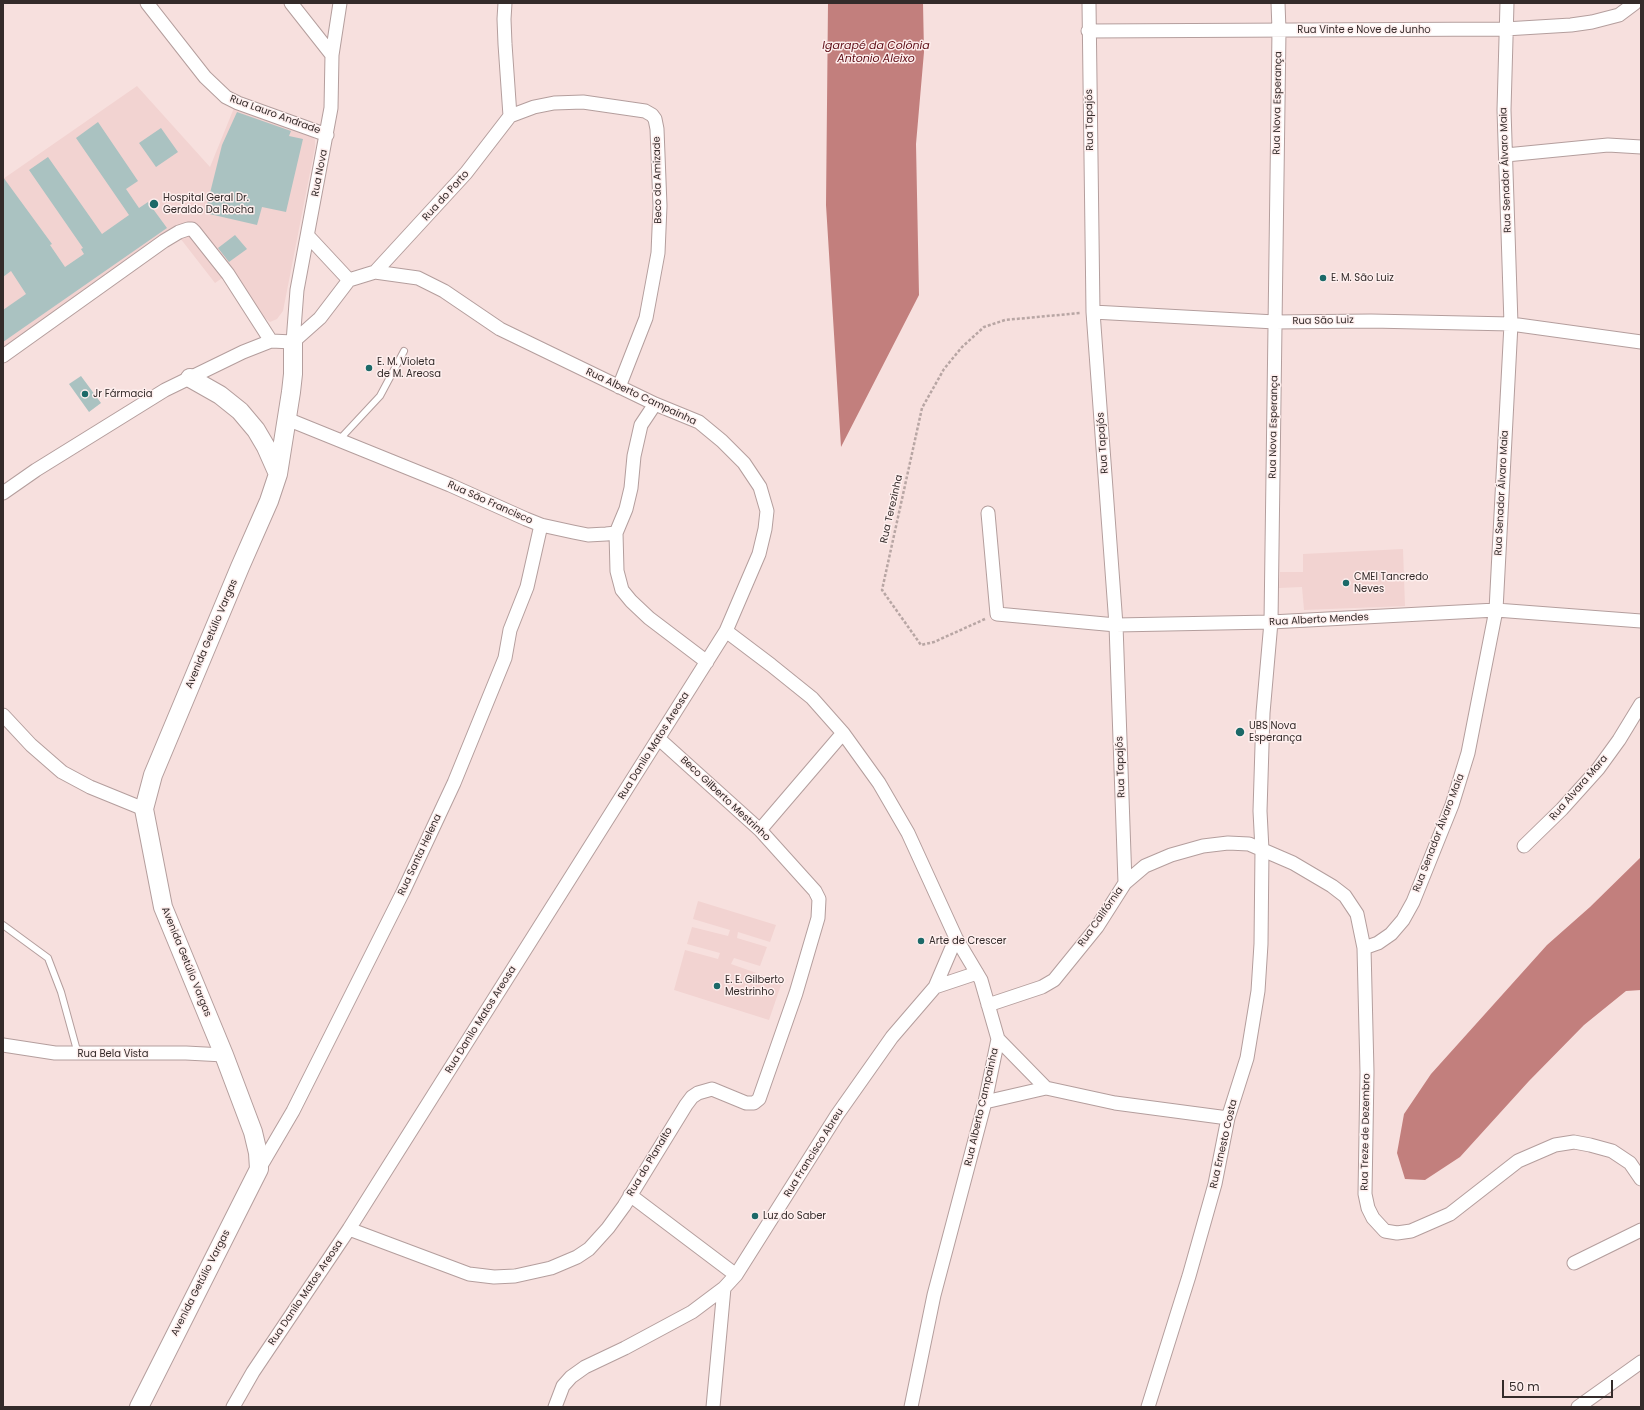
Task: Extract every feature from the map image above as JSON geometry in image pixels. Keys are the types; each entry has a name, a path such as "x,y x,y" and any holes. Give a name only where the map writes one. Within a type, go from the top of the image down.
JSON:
{"street":[{"name":"Rua Lauro Andrade","path":"147,3 205,77 226,97 238,103 327,134"},
{"path":"292,3 332,55"},
{"name":"Rua Nova","path":"293,342 297,290 331,108 332,55 340,3"},
{"path":"505,3 505,44 510,116"},
{"name":"Rua Tapajós","path":"1088,3 1093,312 1116,625 1125,883"},
{"name":"Rua Nova Esperança","path":"1262,850 1260,811 1262,713 1271,622 1279,30 1278,3"},
{"name":"Rua Senador Álvaro Maia","path":"1364,948 1378,943 1391,934 1403,920 1413,902 1452,805 1468,753 1496,610 1511,324 1504,110 1505,29 1507,3"},
{"name":"Rua Vinte e Nove de Junho","path":"1088,31 1505,29 1571,25 1592,22 1619,15 1635,3"},
{"name":"Beco da Amizade","path":"510,116 534,107 554,103 583,102 644,111 652,115 655,119 657,129 660,206 658,254 646,318 620,387"},
{"name":"Rua do Porto","path":"375,272 466,174 510,116"},
{"path":"1506,155 1608,145 1641,147"},
{"path":"3,356 164,241 178,232 188,229 192,229 194,231 228,274 271,341"},
{"path":"308,236 349,280"},
{"path":"3,493 36,470 165,390 271,341 293,342 320,318 349,280 375,272"},
{"name":"Rua Alberto Campainha","path":"375,272 418,278 444,291 500,329 655,404 699,422 722,441 744,463 760,487 767,512 766,530 759,554 726,631 812,698 843,733 879,783 908,833 956,938 977,972 998,1039 986,1102 934,1295 911,1407"},
{"name":"Rua São Luiz","path":"1093,312 1275,322 1371,321 1511,324 1641,342"},
{"name":"Avenida Getúlio Vargas","path":"139,1407 259,1169 258,1153 253,1132 224,1055 163,907 144,808 154,775 269,501 278,474 293,374 293,342"},
{"path":"190,378 220,395 240,411 256,430 266,447 278,474"},
{"path":"655,404 641,425 634,456 631,488 626,509 616,533 616,571 622,590 630,601 707,662"},
{"name":"Rua São Francisco","path":"286,419 450,485 542,525 588,534 616,533"},
{"path":"988,513 997,614"},
{"name":"Rua Santa Helena","path":"259,1169 296,1104 403,892 454,782 505,658 510,630 527,587 542,525"},
{"name":"Rua Alberto Mendes","path":"997,614 1116,625 1271,622 1496,610 1641,620"},
{"name":"Rua Danilo Matos Areosa","path":"233,1407 253,1372 349,1230 726,631"},
{"name":"Rua Alvara Mara","path":"1524,846 1562,809 1598,769 1619,740 1641,704"},
{"path":"3,715 31,745 62,772 90,787 144,808"},
{"path":"760,830 843,733"},
{"name":"Beco Gilberto Mestrinho","path":"658,738 760,830 815,891 819,899"},
{"name":"Rua Califórnia","path":"988,1005 1042,987 1054,980 1097,927 1125,883 1145,866 1171,855 1203,846 1228,843 1249,844 1310,872 1345,896 1357,914 1364,948"},
{"name":"Rua Ernesto Costa","path":"1148,1407 1189,1276 1213,1191 1228,1118 1247,1058 1258,991 1261,944 1262,850"},
{"name":"Rua do Planalto","path":"349,1230 469,1274 494,1277 515,1276 562,1264 589,1249 608,1228 686,1105 698,1093 712,1089 750,1104 757,1102 759,1099 796,993 816,926 820,909 819,899"},
{"name":"Rua Francisco Abreu","path":"555,1407 563,1386 571,1377 586,1367 639,1341 692,1312 724,1288 736,1275 837,1116 892,1037 936,987 956,938"},
{"name":"Rua Treze de Dezembro","path":"1364,948 1367,1072 1365,1194 1368,1208 1373,1218 1385,1231 1398,1233 1411,1231 1450,1214 1518,1161 1555,1145 1574,1142 1612,1151 1630,1163 1641,1179"},
{"name":"Rua Francisco Abreu","path":"936,987 977,972"},
{"path":"998,1039 1046,1088"},
{"name":"Rua Bela Vista","path":"3,1045 55,1053 186,1053 224,1055"},
{"path":"986,1102 1046,1088 1114,1103 1228,1118"},
{"path":"630,1195 736,1275"},
{"path":"1574,1263 1641,1230"},
{"path":"713,1407 724,1288"},
{"path":"1578,1407 1641,1362"}],"lane":[{"path":"338,441 380,396 404,351"},
{"path":"3,925 48,958 61,992 78,1054"}],"path":[{"name":"Rua Terezinha","path":"997,614 934,642 921,645 882,590 922,408 944,370 962,347 984,327 1005,320 1093,312"}],"shaded area":[{"name":"Hospital Geral Dr. Geraldo Da Rocha","path":"137,86 210,167 234,108 311,135 315,140 315,147 283,311 277,319 270,322 260,314 231,272 215,283 173,229 3,348 3,179"},
{"path":"1403,549 1405,606 1304,610 1302,587 1279,588 1280,572 1303,572 1303,554"},
{"path":"698,901 776,925 770,942 738,932 737,938 767,947 760,966 734,958 731,964 782,982 769,1020 674,990 685,950 718,959 720,953 687,944 692,927 728,936 730,930 693,919"}],"water":[{"name":"Igarapé da Colônia Antonio Aleixo","path":"828,3 923,3 924,52 916,144 919,295 841,447 826,205"},
{"path":"1641,857 1641,990 1626,991 1584,1025 1529,1081 1460,1157 1425,1180 1405,1179 1397,1153 1404,1114 1431,1074 1547,945 1590,907"}],"building":[{"path":"237,112 291,131 289,136 303,139 286,212 262,207 257,225 205,213 222,145"},
{"path":"98,122 138,181 126,189 139,208 148,202 167,228 3,342 3,310 26,294 11,271 3,277 3,177 52,244 50,245 65,267 84,254 81,249 83,248 29,170 48,157 102,234 129,215 76,138"},
{"path":"161,128 178,152 156,167 139,143"},
{"path":"235,235 247,249 229,262 218,248"},
{"name":"Jr Fármacia","path":"81,376 101,403 89,412 69,384"}],"place":[{"name":"Hospital Geral Dr. Geraldo Da Rocha","path":"154,204"},
{"name":"E. M. São Luiz","path":"1323,278"},
{"name":"E. M. Violeta de M. Areosa","path":"369,368"},
{"name":"Jr Fármacia","path":"85,394"},
{"name":"CMEI Tancredo Neves","path":"1346,583"},
{"name":"UBS Nova Esperança","path":"1240,732"},
{"name":"Arte de Crescer","path":"921,941"},
{"name":"E. E. Gilberto Mestrinho","path":"717,986"},
{"name":"Luz do Saber","path":"755,1216"}]}
